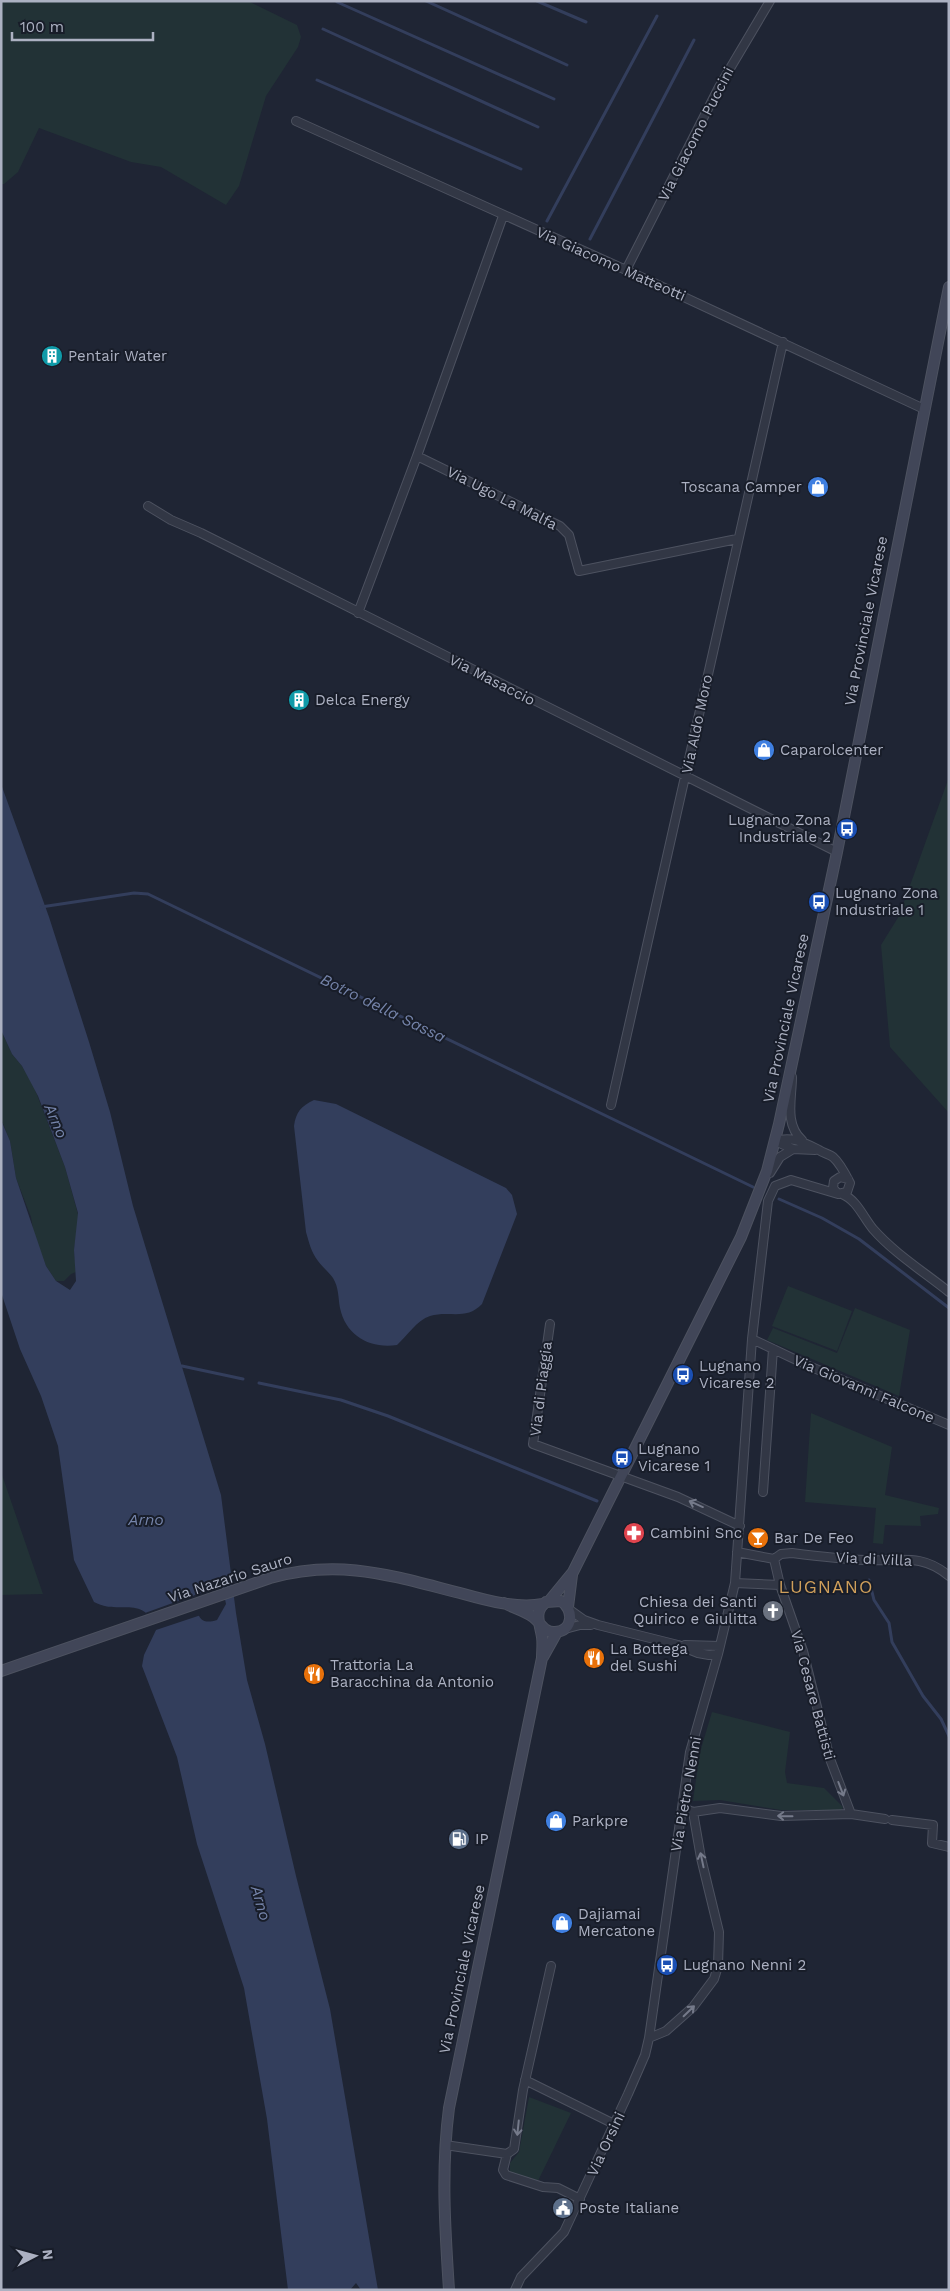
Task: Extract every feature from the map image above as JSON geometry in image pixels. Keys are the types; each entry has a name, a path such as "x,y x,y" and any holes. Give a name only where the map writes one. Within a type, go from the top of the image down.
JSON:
{"main road":[{"name":"Via Provinciale Vicarese","path":"546,1602 573,1572 737,1246 756,1202 775,1140 837,852 949,287"},
{"name":"Via Nazario Sauro","path":"1,1671 270,1578 308,1569 343,1568 389,1576 504,1603 530,1615 539,1623"},
{"name":"Via Provinciale Vicarese","path":"569,1609 573,1572"},
{"path":"561,1601 569,1609 570,1620 561,1630 545,1630 539,1623 538,1611 546,1602 561,1601"},
{"name":"Via Nazario Sauro","path":"504,1603 546,1602"},
{"name":"Via Provinciale Vicarese","path":"449,2290 444,2199 445,2145 449,2108 542,1658 539,1623"},
{"name":"Via Provinciale Vicarese","path":"542,1658 561,1630"}],"street":[{"name":"Via Giacomo Puccini","path":"626,270 720,87 770,1"},
{"name":"Via Giacomo Matteotti","path":"296,121 626,270 924,408"},
{"path":"358,613 417,456 503,216"},
{"name":"Via Aldo Moro","path":"612,1105 737,539 783,342"},
{"name":"Via Ugo La Malfa","path":"417,456 560,526 569,535 579,571 737,539"},
{"name":"Via Masaccio","path":"148,506 171,520 837,852"},
{"path":"792,1063 791,1120 797,1135 805,1143"},
{"path":"775,1140 790,1138 805,1143 833,1158 849,1183 856,1204 879,1236 949,1292"},
{"path":"775,1140 793,1149 822,1152"},
{"path":"756,1202 776,1161 793,1149"},
{"path":"837,1164 838,1170 833,1188 856,1204"},
{"path":"821,1187 830,1185 835,1180 843,1177 849,1183"},
{"name":"Via Pietro Nenni","path":"649,2038 690,1752 719,1650 735,1583 752,1339 766,1211 772,1190 778,1184 791,1180 821,1187"},
{"path":"821,1187 840,1194 847,1192 849,1183"},
{"name":"Via di Piaggia","path":"550,1324 533,1444 678,1497 740,1526"},
{"name":"Via Giovanni Falcone","path":"752,1339 949,1426"},
{"path":"763,1492 772,1349"},
{"name":"Via di Villa","path":"737,1552 774,1559 781,1554 867,1560 906,1559 932,1564 949,1576"},
{"name":"Via Cesare Battisti","path":"774,1559 780,1585 803,1651 830,1758 851,1814"},
{"path":"735,1583 780,1585"},
{"path":"569,1609 584,1620 598,1625 678,1645 719,1650"},
{"path":"561,1630 580,1624 598,1625"},
{"path":"678,1645 709,1655 719,1650"},
{"path":"698,1653 708,1662 713,1672"},
{"path":"682,1808 693,1812 720,1808 781,1816 851,1814 933,1825 932,1844 949,1848"},
{"path":"649,2038 666,2030 693,2007 714,1979 718,1966 719,1932 701,1858 693,1812"},
{"path":"445,2145 507,2154 514,2149 525,2080 551,1966"},
{"name":"Via Orsini","path":"515,2290 521,2277 564,2232 577,2198 614,2124 645,2055 649,2038"},
{"path":"525,2080 614,2124"},
{"path":"507,2154 504,2172 510,2177 543,2187 558,2188 577,2198"}],"shaded area":[{"path":"1,1 248,1 297,25 301,37 298,47 266,96 239,186 226,205 161,167 131,162 39,128 18,172 4,184 1,184"},
{"path":"949,777 949,1113 890,1047 881,945 899,916"},
{"path":"1,1030 12,1054 22,1066 34,1087 65,1167 79,1218 74,1250 76,1272 64,1281 56,1281 46,1266 34,1235 31,1217 16,1178 10,1141 1,1119"},
{"path":"788,1286 852,1311 837,1351 772,1326"},
{"path":"855,1308 910,1330 899,1396 767,1340 773,1328 837,1353"},
{"path":"811,1413 892,1447 885,1495 939,1508 938,1514 920,1516 921,1526 885,1525 883,1544 873,1543 876,1508 805,1502"},
{"path":"1,1472 43,1594 1,1595"},
{"path":"712,1712 790,1732 785,1772 787,1783 824,1788 843,1807 842,1810 781,1810 720,1800 693,1801 700,1752"},
{"path":"529,2097 571,2113 537,2183 510,2173 510,2163 519,2152"}],"water":[{"name":"Arno","path":"1,784 49,917 89,1042 110,1112 133,1206 221,1495 236,1613 247,1680 265,1744 330,2009 378,2290 361,2290 356,2283 350,2290 288,2290 267,2119 244,1988 197,1844 177,1757 142,1666 144,1655 156,1630 145,1612 130,1607 103,1606 94,1602 74,1560 58,1446 41,1396 20,1349 1,1292 1,1120 10,1141 16,1178 46,1266 56,1281 70,1290 76,1281 74,1250 78,1213 65,1167 38,1096 22,1066 12,1054 1,1030","holes":["214,1579 222,1585 226,1604 217,1620 210,1622 201,1619 196,1595 204,1592 201,1583"]},
{"path":"314,1100 336,1104 506,1188 512,1195 517,1214 482,1304 476,1309 464,1314 437,1314 425,1318 397,1345 387,1346 369,1342 354,1333 348,1326 340,1308 335,1282 316,1258 310,1247 306,1232 294,1126 300,1110"}],"pier":[{"path":"206,1591 205,1594 198,1597 201,1615 153,1631 153,1624 145,1613"}],"waterway":[{"path":"426,1 567,65"},
{"path":"537,1 586,22"},
{"path":"337,2 554,99"},
{"path":"547,221 657,16"},
{"path":"323,29 538,127"},
{"path":"590,239 694,40"},
{"path":"317,80 521,169"},
{"name":"Botro della Sassa","path":"41,907 134,893 148,894 753,1187"},
{"name":"Botro della Sassa","path":"779,1199 822,1218 859,1239 949,1308"},
{"path":"182,1366 243,1379"},
{"path":"259,1383 341,1400 388,1416 597,1501"},
{"path":"869,1580 874,1600 889,1623 892,1642 923,1696 941,1719 949,1736"}],"place":[{"name":"Pentair Water","path":"52,356"},
{"name":"Toscana Camper","path":"818,487"},
{"name":"Delca Energy","path":"299,700"},
{"name":"Caparolcenter","path":"764,750"},
{"name":"Lugnano Zona Industriale 2","path":"847,829"},
{"name":"Lugnano Zona Industriale 1","path":"819,902"},
{"name":"Lugnano Vicarese 2","path":"683,1375"},
{"name":"Lugnano Vicarese 1","path":"622,1458"},
{"name":"Cambini Snc","path":"634,1533"},
{"name":"Bar De Feo","path":"758,1538"},
{"name":"Chiesa dei Santi Quirico e Giulitta","path":"773,1611"},
{"name":"La Bottega del Sushi","path":"594,1658"},
{"name":"Trattoria La Baracchina da Antonio","path":"314,1674"},
{"name":"Parkpre","path":"556,1821"},
{"name":"IP","path":"459,1839"},
{"name":"Dajiamai Mercatone","path":"562,1923"},
{"name":"Lugnano Nenni 2","path":"667,1965"},
{"name":"Poste Italiane","path":"563,2208"}],"district":[{"name":"LUGNANO","path":"826,1586"}]}
